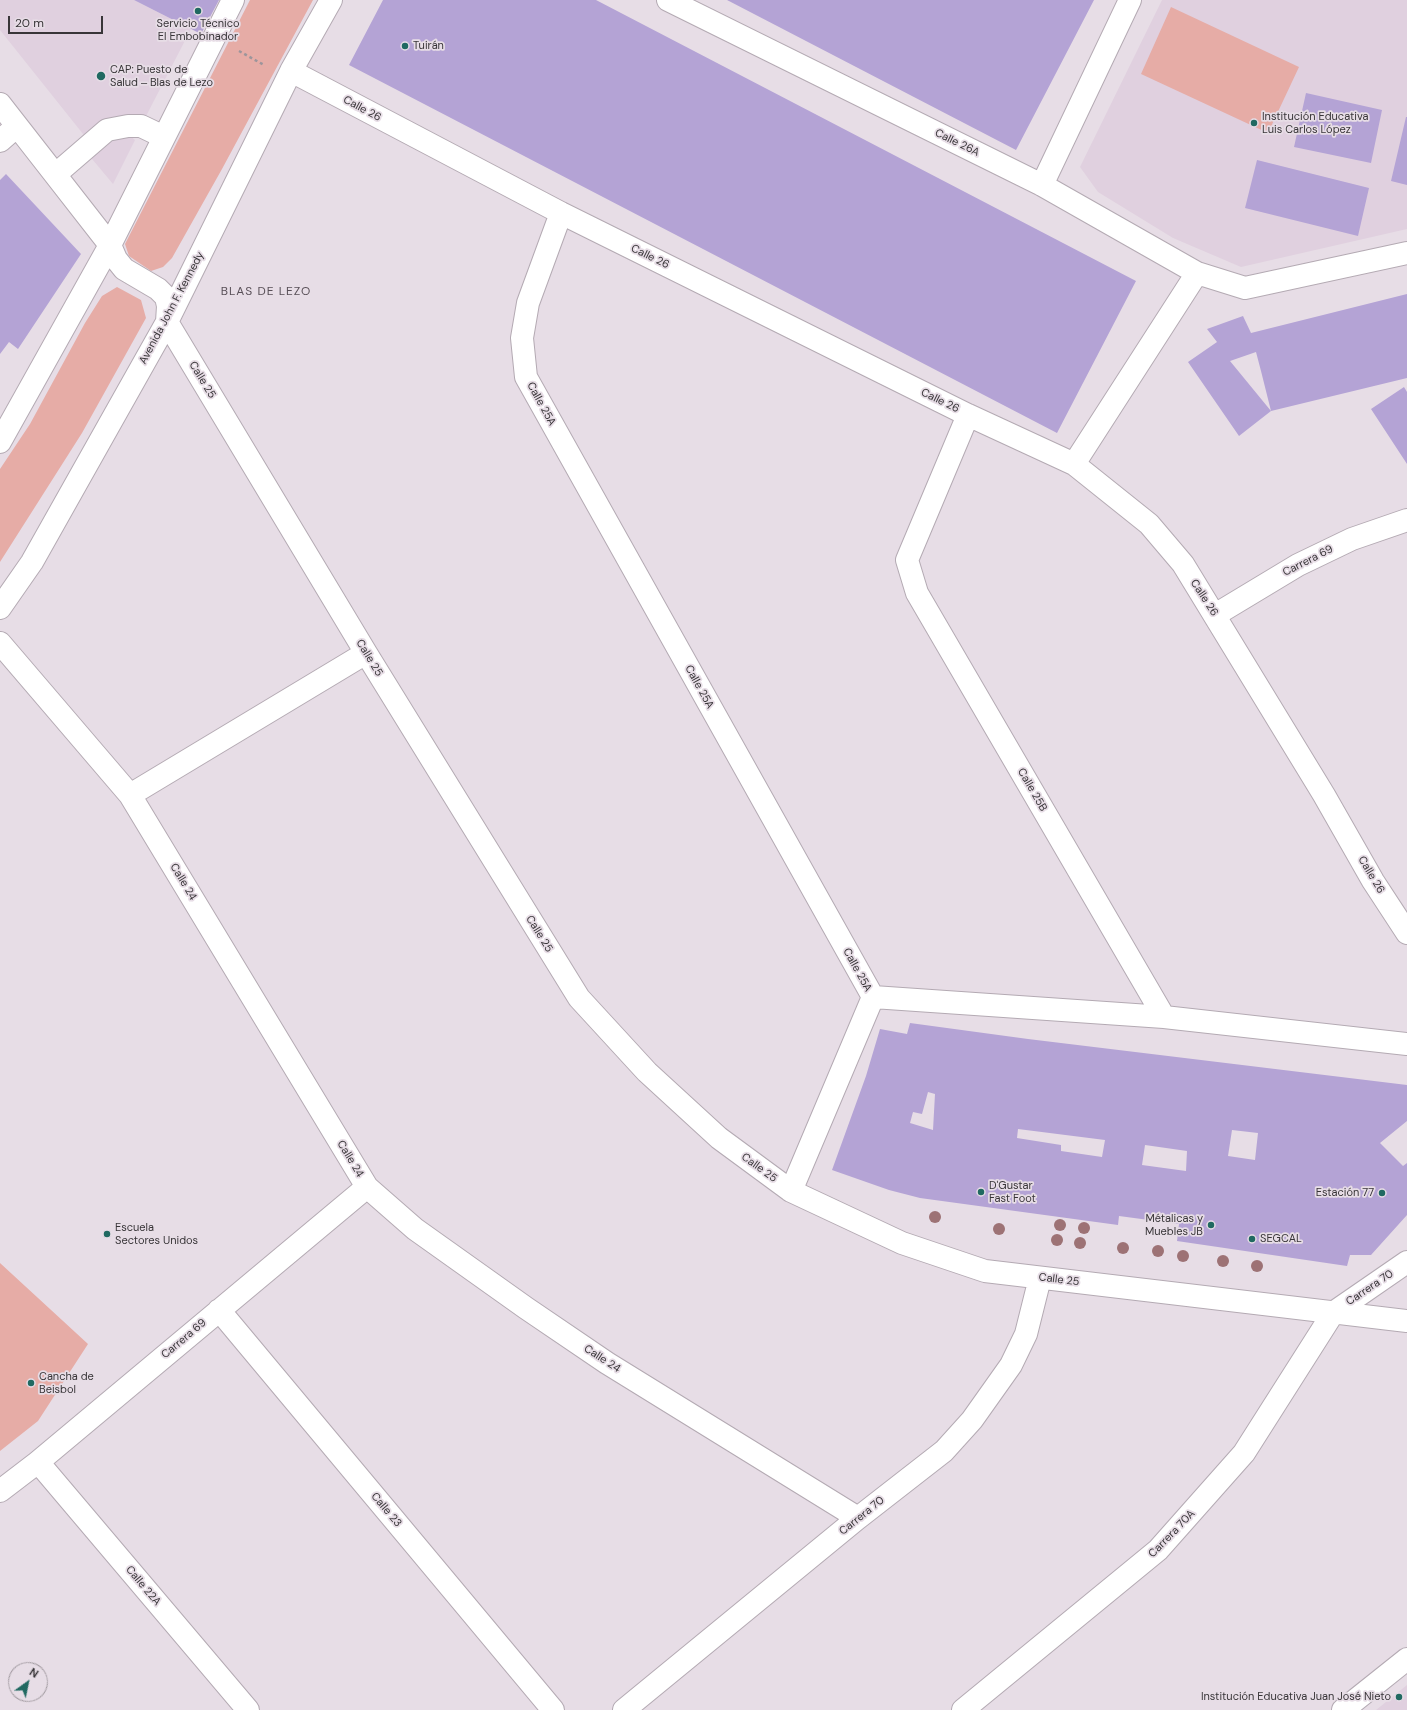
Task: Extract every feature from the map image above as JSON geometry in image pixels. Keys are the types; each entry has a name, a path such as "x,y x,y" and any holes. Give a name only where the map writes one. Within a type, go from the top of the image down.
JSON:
{"street":[{"path":"0,442 110,245 233,0"},
{"name":"Avenida John F. Kennedy","path":"0,608 32,562 167,322 291,71 331,0"},
{"name":"Calle 26A","path":"668,0 1042,185 1197,273 1245,288 1407,253"},
{"path":"1042,185 1130,0"},
{"name":"Calle 26","path":"291,71 561,213 968,415 1074,464 1149,524 1182,564 1215,615 1324,795 1373,881 1407,933"},
{"path":"0,104 110,245 116,259 124,269 158,289 166,297 168,306 167,322"},
{"path":"0,141 17,126"},
{"path":"56,174 107,130 128,126 141,126 164,136"},
{"name":"Calle 25A","path":"561,213 528,303 522,338 526,377 873,997"},
{"path":"1074,464 1197,273"},
{"name":"Calle 25","path":"167,322 366,653 579,998 647,1072 719,1138 791,1191 902,1243 985,1271 1407,1321"},
{"name":"Calle 25B","path":"968,415 907,560 917,593 1164,1017"},
{"name":"Carrera 69","path":"1215,615 1298,565 1352,539 1407,520"},
{"name":"Calle 24","path":"0,643 130,795 367,1187 416,1230 607,1363 858,1518"},
{"path":"130,795 366,653"},
{"path":"791,1191 873,997 1164,1017 1407,1044"},
{"name":"Carrera 69","path":"0,1491 38,1462 367,1187"},
{"name":"Carrera 70","path":"1333,1313 1407,1262"},
{"name":"Carrera 70","path":"624,1710 858,1518 944,1452 992,1394 1011,1365 1026,1334 1040,1278"},
{"name":"Calle 23","path":"219,1310 553,1710"},
{"name":"Carrera 70A","path":"963,1710 1158,1550 1244,1453 1333,1313"},
{"name":"Calle 22A","path":"38,1462 248,1710"},
{"path":"1343,1710 1407,1659"}],"path":[{"path":"238,51 269,67"}],"shaded area":[{"name":"CAP: Puesto de Salud ‒ Blas de Lezo","path":"0,0 134,0 191,29 143,122 126,132 135,140 113,184 87,153 87,139 0,30"},
{"path":"250,0 313,0 172,258 163,267 151,271 129,256 125,244"},
{"name":"Institución Educativa Luis Carlos López","path":"1162,0 1407,0 1407,229 1241,267 1173,238 1098,192 1080,167"},
{"path":"1171,7 1299,67 1268,133 1141,74"},
{"path":"117,287 141,300 146,318 82,433 0,562 0,469 30,424 85,323 102,296"},
{"name":"Cancha de Beisbol","path":"0,1263 88,1344 38,1421 0,1451"},
{"name":"Institución Educativa Juan José Nieto","path":"1407,1685 1407,1710 1376,1710"}],"building":[{"name":"Servicio Técnico El Embobinador","path":"134,0 219,0 201,34"},
{"path":"383,0 596,0 1136,281 1057,433 349,65"},
{"path":"727,0 1094,0 1016,150"},
{"path":"1306,93 1382,110 1371,163 1294,147"},
{"path":"1407,117 1407,185 1391,181"},
{"path":"1257,160 1369,188 1358,236 1245,208"},
{"path":"6,174 81,254 18,349 9,342 0,354 0,180"},
{"path":"1407,294 1407,378 1271,411 1239,436 1188,362 1217,342 1207,329 1243,316 1251,333","holes":["1256,352 1271,411 1230,361"]},
{"path":"1404,387 1407,392 1407,464 1371,409"},
{"path":"910,1023 1028,1039 1407,1085 1407,1121 1380,1143 1403,1166 1407,1163 1407,1215 1371,1255 1350,1255 1347,1266 1177,1241 1179,1224 1119,1216 1118,1225 920,1198 889,1190 832,1170 866,1076 880,1029 907,1034","holes":["928,1092 935,1094 933,1130 910,1123 913,1112 922,1114","1018,1129 1105,1140 1102,1157 1061,1151 1061,1145 1017,1138","1232,1130 1258,1133 1255,1160 1228,1156","1145,1145 1187,1151 1186,1171 1142,1165"]}],"place":[{"name":"Servicio Técnico El Embobinador","path":"198,11"},
{"name":"Tuirán","path":"405,46"},
{"name":"CAP: Puesto de Salud ‒ Blas de Lezo","path":"101,76"},
{"name":"Institución Educativa Luis Carlos López","path":"1254,123"},
{"name":"D'Gustar Fast Foot","path":"981,1192"},
{"name":"Estación 77","path":"1382,1193"},
{"name":"Métalicas y Muebles JB","path":"1211,1225"},
{"name":"Escuela Sectores Unidos","path":"107,1234"},
{"name":"SEGCAL","path":"1252,1239"},
{"name":"Cancha de Beisbol","path":"31,1383"},
{"name":"Institución Educativa Juan José Nieto","path":"1399,1697"}],"district":[{"name":"BLAS DE LEZO","path":"266,292"}]}
